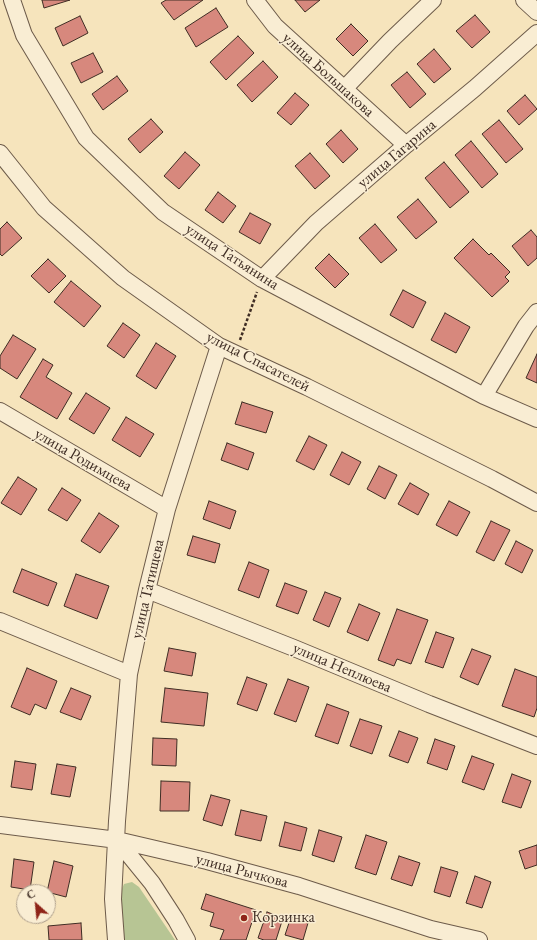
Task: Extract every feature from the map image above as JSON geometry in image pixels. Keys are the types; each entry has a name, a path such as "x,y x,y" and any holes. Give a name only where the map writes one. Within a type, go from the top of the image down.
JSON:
{"street":[{"name":"улица Татьянина","path":"12,0 24,35 86,138 163,212 262,279 484,396 537,419"},
{"name":"улица Большакова","path":"255,0 275,26 406,145"},
{"path":"344,89 390,41 433,0"},
{"path":"524,0 537,12"},
{"name":"улица Гагарина","path":"262,279 316,223 406,145 475,88 537,33"},
{"name":"улица Спасателей","path":"0,153 44,208 123,278 219,346 314,391 492,479 537,503"},
{"path":"484,396 526,326 537,312"},
{"name":"улица Татищева","path":"116,940 113,899 117,821 129,674 146,590 167,509 219,346"},
{"name":"улица Родимцева","path":"0,411 167,509"},
{"name":"улица Неплюева","path":"146,590 537,746"},
{"path":"0,621 129,674"},
{"name":"улица Рычкова","path":"0,825 117,840 207,861 299,886 434,935 478,940"},
{"path":"117,840 152,884 187,940"}],"path":[{"path":"235,354 262,279"}],"green space":[{"path":"132,882 139,887 175,940 122,940 120,893 124,884"}],"building":[{"path":"42,0 70,0 44,8"},
{"path":"166,0 203,0 174,20 161,3"},
{"path":"295,0 320,0 305,12"},
{"path":"216,8 228,27 196,47 185,28"},
{"path":"475,15 490,32 472,48 456,31"},
{"path":"80,16 88,33 63,46 55,28"},
{"path":"351,24 368,41 353,56 336,39"},
{"path":"238,36 254,53 226,80 210,62"},
{"path":"434,49 451,69 434,83 417,64"},
{"path":"93,53 103,72 81,83 71,63"},
{"path":"263,61 278,77 252,102 237,85"},
{"path":"407,72 426,94 410,108 391,85"},
{"path":"117,76 128,91 103,110 92,94"},
{"path":"295,93 309,105 291,125 277,113"},
{"path":"525,95 537,109 519,125 507,111"},
{"path":"151,119 163,132 140,153 128,139"},
{"path":"499,120 523,149 506,163 482,134"},
{"path":"341,130 358,149 343,163 326,144"},
{"path":"471,141 498,174 482,188 455,155"},
{"path":"185,152 200,165 179,189 164,176"},
{"path":"310,153 330,176 315,189 295,166"},
{"path":"444,162 469,192 450,208 425,178"},
{"path":"218,192 236,206 223,223 205,210"},
{"path":"418,199 437,222 416,239 397,217"},
{"path":"250,213 271,224 260,244 239,232"},
{"path":"7,222 22,238 2,256 0,254 0,229"},
{"path":"375,224 397,250 381,263 359,238"},
{"path":"531,230 537,237 537,258 528,266 512,246"},
{"path":"473,239 489,255 491,253 510,272 505,277 509,281 492,297 454,258"},
{"path":"329,254 349,274 335,288 315,268"},
{"path":"48,259 66,276 49,293 31,276"},
{"path":"71,281 101,306 84,327 54,302"},
{"path":"403,290 426,302 413,328 390,315"},
{"path":"445,313 470,327 456,353 431,340"},
{"path":"123,323 140,335 124,358 107,346"},
{"path":"13,335 36,349 17,379 0,368 0,356"},
{"path":"156,343 176,356 156,389 136,376"},
{"path":"537,354 537,383 526,378"},
{"path":"43,359 53,365 46,377 72,393 57,419 20,397"},
{"path":"86,393 110,408 94,434 69,419"},
{"path":"242,402 273,412 266,433 235,424"},
{"path":"126,417 154,434 140,457 112,440"},
{"path":"309,436 327,445 314,470 296,461"},
{"path":"227,443 254,453 248,470 221,460"},
{"path":"342,452 361,462 349,485 330,475"},
{"path":"379,466 397,475 385,499 367,489"},
{"path":"18,477 37,489 21,515 1,503"},
{"path":"410,483 429,494 418,515 398,504"},
{"path":"62,488 81,500 67,521 48,510"},
{"path":"209,501 236,511 230,529 203,519"},
{"path":"449,501 470,512 457,536 436,525"},
{"path":"99,513 119,526 100,553 81,541"},
{"path":"491,521 510,530 494,561 476,552"},
{"path":"193,536 220,544 215,563 187,555"},
{"path":"516,541 533,550 522,573 505,564"},
{"path":"249,562 269,570 259,598 238,590"},
{"path":"22,569 57,583 48,606 13,592"},
{"path":"76,574 109,586 97,619 64,606"},
{"path":"285,583 307,591 298,614 276,606"},
{"path":"325,592 341,598 329,627 313,620"},
{"path":"359,604 380,613 368,641 347,632"},
{"path":"397,609 428,620 411,664 397,659 394,666 378,660"},
{"path":"436,632 454,638 443,668 425,662"},
{"path":"169,648 196,653 192,676 164,671"},
{"path":"472,649 491,656 478,685 460,677"},
{"path":"27,668 57,681 46,709 35,704 30,715 11,707"},
{"path":"515,669 537,677 537,708 534,717 502,706"},
{"path":"247,677 267,684 257,711 237,704"},
{"path":"288,679 309,687 296,722 274,714"},
{"path":"71,688 91,696 81,720 60,712"},
{"path":"165,688 208,693 204,726 161,722"},
{"path":"327,704 349,712 338,744 315,736"},
{"path":"360,719 382,726 372,754 350,746"},
{"path":"399,731 418,738 408,763 389,756"},
{"path":"153,738 177,739 176,766 152,765"},
{"path":"435,739 455,746 447,770 427,763"},
{"path":"472,756 494,764 484,790 462,782"},
{"path":"15,761 36,764 32,790 11,787"},
{"path":"57,764 76,767 70,797 51,794"},
{"path":"512,774 531,781 521,808 502,802"},
{"path":"161,781 190,782 189,811 160,811"},
{"path":"211,795 230,800 222,826 203,820"},
{"path":"241,810 267,816 261,841 235,835"},
{"path":"285,822 307,828 301,851 279,846"},
{"path":"319,830 342,837 334,862 312,855"},
{"path":"366,835 387,842 376,875 355,868"},
{"path":"537,845 537,865 525,869 519,851"},
{"path":"399,856 420,863 412,886 391,879"},
{"path":"14,859 34,862 31,884 16,884 16,888 11,887"},
{"path":"54,861 73,866 66,897 56,894 56,884 49,884"},
{"path":"441,867 458,872 450,897 434,892"},
{"path":"475,876 491,882 482,908 466,903"},
{"path":"206,894 256,910 246,940 220,940 224,930 210,926 214,913 201,909"},
{"path":"267,912 283,918 276,940 264,940 258,938"},
{"path":"291,917 308,923 303,940 285,935"},
{"path":"81,923 82,940 49,940 48,926"}],"place":[{"name":"Корзинка","path":"244,918"}]}
